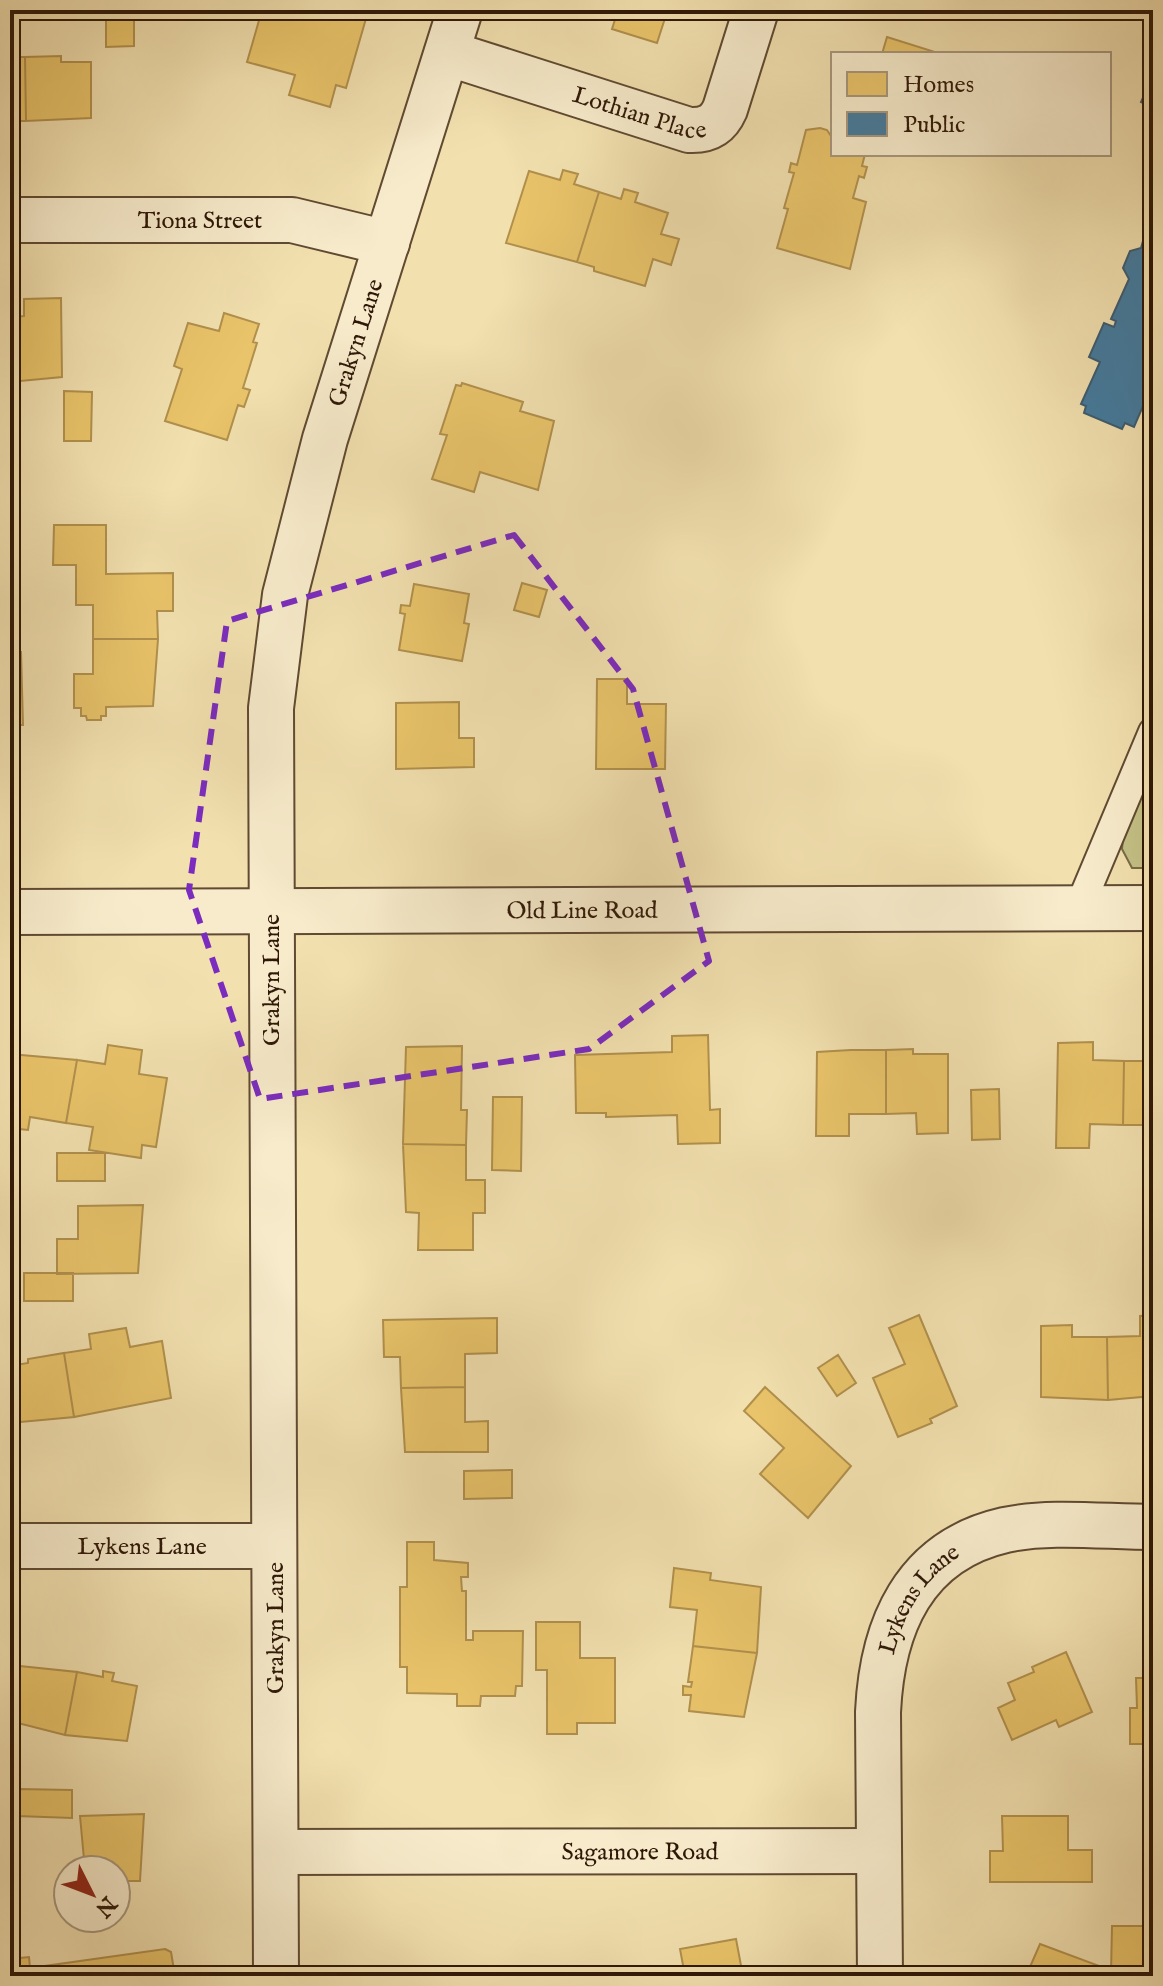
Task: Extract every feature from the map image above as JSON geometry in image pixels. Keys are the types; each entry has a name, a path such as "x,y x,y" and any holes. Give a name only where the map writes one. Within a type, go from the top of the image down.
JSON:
{"street":[{"name":"Grakyn Lane","path":"276,1976 271,708 285,595 325,439 460,10"},
{"name":"Lothian Place","path":"447,53 689,130 701,130 720,119 725,109 756,10"},
{"name":"Tiona Street","path":"10,220 292,220 387,243"},
{"name":"Old Line Road","path":"10,912 1153,908"},
{"name":"Lykens Lane","path":"878,1851 880,1677 895,1618 911,1593 957,1549 1006,1530 1153,1527"},
{"name":"Lykens Lane","path":"10,1546 274,1546"},
{"name":"Sagamore Road","path":"276,1852 878,1851"},
{"path":"878,1851 880,1976"}],"lane":[{"path":"1079,908 1153,732"}],"highlighted area":[{"path":"514,535 633,689 709,961 589,1049 260,1099 189,890 227,621"}],"shaded area":[{"path":"1153,766 1153,868 1132,868 1122,849 1123,838"}],"building: Homes":[{"path":"106,10 134,10 134,46 106,47"},
{"path":"262,10 288,16 295,10 350,10 367,15 346,88 336,85 330,107 289,95 295,75 247,62"},
{"path":"618,10 675,10 674,14 667,12 657,43 612,29"},
{"path":"887,37 935,52 883,52"},
{"path":"61,56 61,62 91,62 91,118 26,121 25,57"},
{"path":"10,57 25,57 26,121 10,121"},
{"path":"806,130 827,130 831,136 831,156 864,156 862,166 867,167 864,178 859,176 853,198 866,202 850,269 777,248 794,173 789,172 791,163 797,165"},
{"path":"563,170 578,174 574,184 599,192 577,262 506,243 529,171 560,180"},
{"path":"624,189 638,193 635,202 668,213 661,234 679,239 671,265 653,259 645,286 594,271 594,267 577,262 599,192 621,199"},
{"path":"61,298 62,377 10,382 10,317 24,316 24,299"},
{"path":"224,313 259,324 253,342 257,343 243,388 250,390 244,407 238,405 227,440 165,421 182,369 174,366 188,323 219,331"},
{"path":"462,383 523,402 520,411 554,421 538,490 480,472 474,492 432,479 447,435 440,434 456,385 461,386"},
{"path":"64,391 92,392 91,441 64,441"},
{"path":"54,525 106,525 106,574 173,573 173,611 157,611 158,639 93,639 93,605 76,605 76,565 53,565"},
{"path":"522,583 547,590 539,617 514,610"},
{"path":"414,584 469,594 464,623 469,624 462,661 399,650 405,614 400,613 401,605 410,606"},
{"path":"93,639 158,639 153,706 106,707 106,716 101,716 101,720 87,720 86,716 81,716 81,708 74,708 74,674 93,674"},
{"path":"10,652 21,652 23,725 10,725"},
{"path":"597,679 627,679 627,704 666,704 665,769 596,769"},
{"path":"459,702 459,738 474,738 474,767 396,769 396,703"},
{"path":"708,1035 710,1110 720,1109 720,1143 678,1144 677,1115 606,1117 606,1113 576,1113 575,1055 672,1052 672,1036"},
{"path":"1093,1042 1093,1060 1124,1061 1123,1125 1090,1124 1089,1148 1056,1148 1058,1043"},
{"path":"108,1045 142,1050 139,1074 167,1078 156,1147 142,1145 141,1158 89,1150 93,1127 66,1123 77,1060 105,1064"},
{"path":"462,1046 461,1110 467,1110 466,1145 403,1144 406,1047"},
{"path":"913,1049 913,1054 948,1054 948,1133 917,1134 916,1113 886,1114 886,1050"},
{"path":"886,1050 886,1114 849,1114 849,1136 816,1136 817,1052"},
{"path":"10,1054 77,1060 66,1123 30,1117 28,1130 10,1128"},
{"path":"1124,1061 1153,1061 1153,1125 1123,1125"},
{"path":"999,1089 1000,1139 972,1140 971,1090"},
{"path":"493,1097 522,1097 521,1171 492,1170"},
{"path":"403,1144 466,1145 466,1180 485,1180 485,1213 473,1213 473,1250 418,1250 419,1213 406,1212"},
{"path":"57,1153 105,1153 105,1181 57,1181"},
{"path":"143,1205 138,1273 57,1274 57,1239 78,1239 78,1206"},
{"path":"24,1273 73,1273 73,1301 24,1301"},
{"path":"919,1315 957,1406 930,1419 932,1423 898,1437 873,1378 905,1364 889,1328"},
{"path":"1153,1315 1153,1396 1108,1400 1107,1337 1140,1336 1140,1316"},
{"path":"497,1318 497,1353 465,1354 465,1387 401,1388 400,1357 384,1357 383,1320"},
{"path":"1072,1325 1072,1337 1107,1337 1108,1400 1041,1397 1041,1326"},
{"path":"126,1328 130,1347 162,1341 171,1398 74,1417 64,1353 91,1349 89,1334"},
{"path":"64,1353 74,1417 10,1423 10,1366 28,1363 28,1359"},
{"path":"838,1355 856,1383 837,1396 818,1368"},
{"path":"465,1387 465,1422 488,1421 488,1452 405,1452 401,1388"},
{"path":"765,1387 851,1466 808,1518 760,1474 784,1448 744,1411"},
{"path":"512,1470 512,1498 464,1499 464,1471"},
{"path":"407,1542 434,1542 434,1560 468,1563 468,1577 461,1577 462,1591 466,1591 466,1640 473,1640 473,1631 523,1631 522,1686 516,1686 515,1696 481,1696 480,1706 457,1706 457,1694 407,1693 407,1667 400,1667 400,1587 407,1587"},
{"path":"674,1568 711,1573 710,1580 761,1587 757,1653 693,1646 697,1610 670,1607"},
{"path":"536,1622 580,1622 580,1658 615,1658 615,1723 577,1723 577,1734 547,1734 547,1670 536,1670"},
{"path":"693,1646 757,1653 744,1717 689,1711 691,1695 683,1695 683,1686 691,1687 692,1682 688,1682"},
{"path":"1066,1652 1092,1712 1059,1727 1056,1720 1012,1740 998,1708 1015,1700 1008,1683 1034,1672 1032,1667"},
{"path":"10,1665 77,1672 65,1735 10,1721"},
{"path":"103,1671 114,1673 112,1681 137,1686 127,1741 65,1735 77,1672 103,1677"},
{"path":"1136,1678 1153,1678 1153,1744 1130,1744 1130,1708 1137,1708"},
{"path":"18,1789 72,1790 72,1818 17,1816"},
{"path":"144,1814 140,1881 132,1881 132,1854 84,1854 80,1816"},
{"path":"1002,1816 1068,1816 1068,1850 1092,1850 1092,1882 990,1882 990,1851 1003,1851"},
{"path":"1112,1926 1145,1926 1144,1974 1111,1974"},
{"path":"736,1939 743,1976 685,1976 680,1949"},
{"path":"1040,1944 1102,1967 1099,1976 1026,1976"},
{"path":"165,1949 171,1952 175,1976 10,1976 10,1959 29,1957 30,1968"},
{"path":"585,1968 615,1968 615,1976 585,1976"}],"building: Public":[{"path":"1153,76 1153,108 1141,102"},
{"path":"1143,241 1153,245 1153,383 1134,427 1125,423 1122,429 1084,413 1086,406 1081,404 1100,362 1089,357 1104,323 1114,327 1116,321 1111,319 1129,279 1123,268 1130,251 1141,248"}]}
